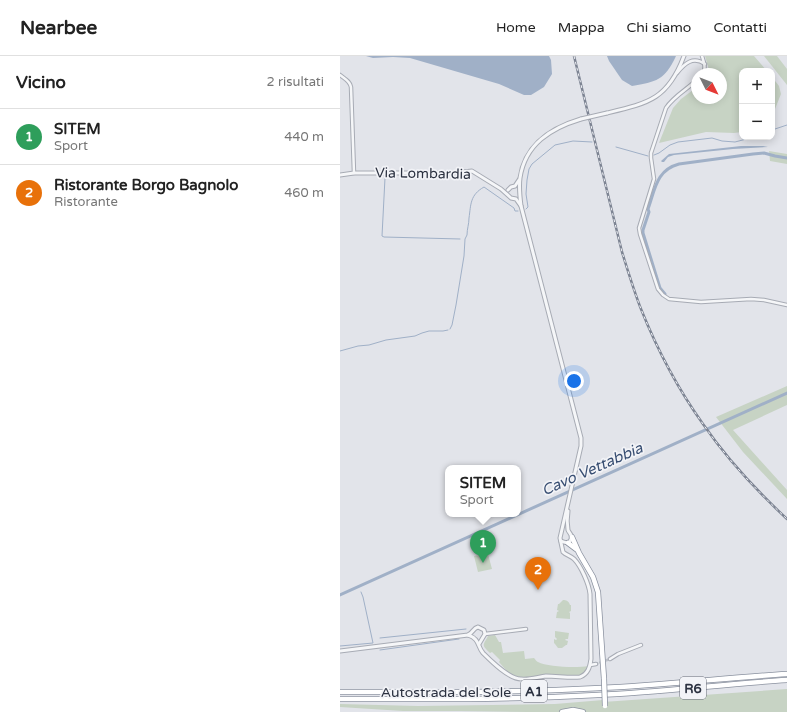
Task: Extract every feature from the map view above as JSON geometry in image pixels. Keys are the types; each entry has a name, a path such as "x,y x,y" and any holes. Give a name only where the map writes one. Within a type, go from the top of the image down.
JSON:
{"highway":[{"path":"572,537 579,553 593,577 598,592 606,712"},
{"path":"567,543 573,546 579,553"},
{"name":"R6","path":"599,688 787,674"},
{"name":"R6","path":"599,695 787,680"},
{"name":"Autostrada del Sole","path":"340,692 540,691 599,688"},
{"name":"Autostrada del Sole","path":"340,699 540,698 599,695"},
{"path":"562,712 573,710 583,712"}],"street":[{"path":"676,76 684,56"},
{"path":"702,56 705,68"},
{"path":"340,651 468,635 473,637 479,644 482,651 511,677 519,679 546,676 580,677 586,674 591,659 589,587 575,560 562,550 560,538 581,446 581,438 521,206 520,179 524,162 531,150 536,143 550,132 562,125 630,107 649,100 665,89 693,57 705,64"},
{"path":"340,75 350,83 351,87 354,173"},
{"path":"691,85 668,104 651,152 654,179 639,228 658,289 665,297 672,300 701,302 751,299 787,305"},
{"name":"Via Lombardia","path":"340,175 354,173 454,173 472,171 501,189 508,196"},
{"path":"520,179 515,186 508,190 508,196 512,199 516,199 521,206"},
{"path":"515,186 521,191"},
{"name":"Via Lombardia","path":"501,189 508,190"},
{"path":"516,199 520,196"},
{"path":"562,550 563,546 571,540 572,537 569,532 567,516 568,504"},
{"path":"561,534 563,532 569,532"},
{"path":"561,541 567,543"},
{"path":"468,635 476,628 484,630 485,634"},
{"path":"485,634 526,629"},
{"path":"472,632 473,637"},
{"path":"479,644 485,634"},
{"path":"476,640 482,639"},
{"path":"610,659 618,654 641,646"},
{"path":"590,665 596,664"}],"green space":[{"path":"705,56 754,56 764,68 739,68 739,132 706,132 659,143 673,108 681,99 691,92 691,104 727,104 727,68 708,68"},
{"path":"764,56 777,56 787,69 787,85 775,68"},
{"path":"775,81 779,86 781,94 775,109"},
{"path":"769,151 787,154 787,164 770,161"},
{"path":"787,386 787,405 733,430 787,490 787,499 743,452 716,417"},
{"path":"488,554 492,569 478,572 474,556"},
{"path":"563,600 567,601 571,605 571,611 569,612 570,619 556,618 557,612 559,611 557,610 558,604"},
{"path":"555,631 569,633 568,639 565,640 568,641 567,645 562,648 558,648 554,643 554,639 557,639 555,637"},
{"path":"495,635 499,642 501,642 503,653 524,651 525,659 534,658 542,664 562,667 588,666 585,673 580,675 519,677 510,674 499,662 500,660 492,652 490,653 484,646 488,636"},
{"path":"787,689 787,712 403,711 340,707 340,704 418,706 555,704"}],"water":[{"path":"366,56 549,56 551,60 552,74 544,87 531,95 524,95 499,84 410,58 373,58"},
{"path":"607,56 676,56 664,75 654,81 632,86 622,80"},
{"path":"741,146 768,147 674,155 668,157 664,162 661,161 669,154"}],"waterway":[{"path":"775,129 787,125"},
{"path":"654,155 678,142 712,138 722,141 735,142 743,140"},
{"path":"526,209 528,207 526,194 527,180 529,169 532,164 555,145 573,141 592,142"},
{"path":"616,147 648,156"},
{"path":"665,294 660,288 643,233 649,212 648,209 655,188 665,171 679,164 753,154 764,153 787,158"},
{"path":"385,178 382,236 460,239"},
{"path":"450,329 456,305 471,204 476,193 484,187 514,208 515,211 518,211"},
{"path":"340,351 386,340 415,336 429,331 448,330"},
{"name":"Cavo Vettabbia","path":"521,513 787,393"},
{"name":"Cavo Vettabbia","path":"340,595 513,517"},
{"path":"340,646 373,643 361,592"},
{"path":"380,638 466,629"},
{"path":"380,650 459,639"}],"tunnel":[{"path":"596,664 610,659"}],"railway":[{"path":"574,56 622,252 638,302 647,324 677,383 712,437 742,474 787,519"}],"place":[{"name":"SITEM","path":"483,563"},
{"name":"Ristorante Borgo Bagnolo","path":"538,590"}]}
